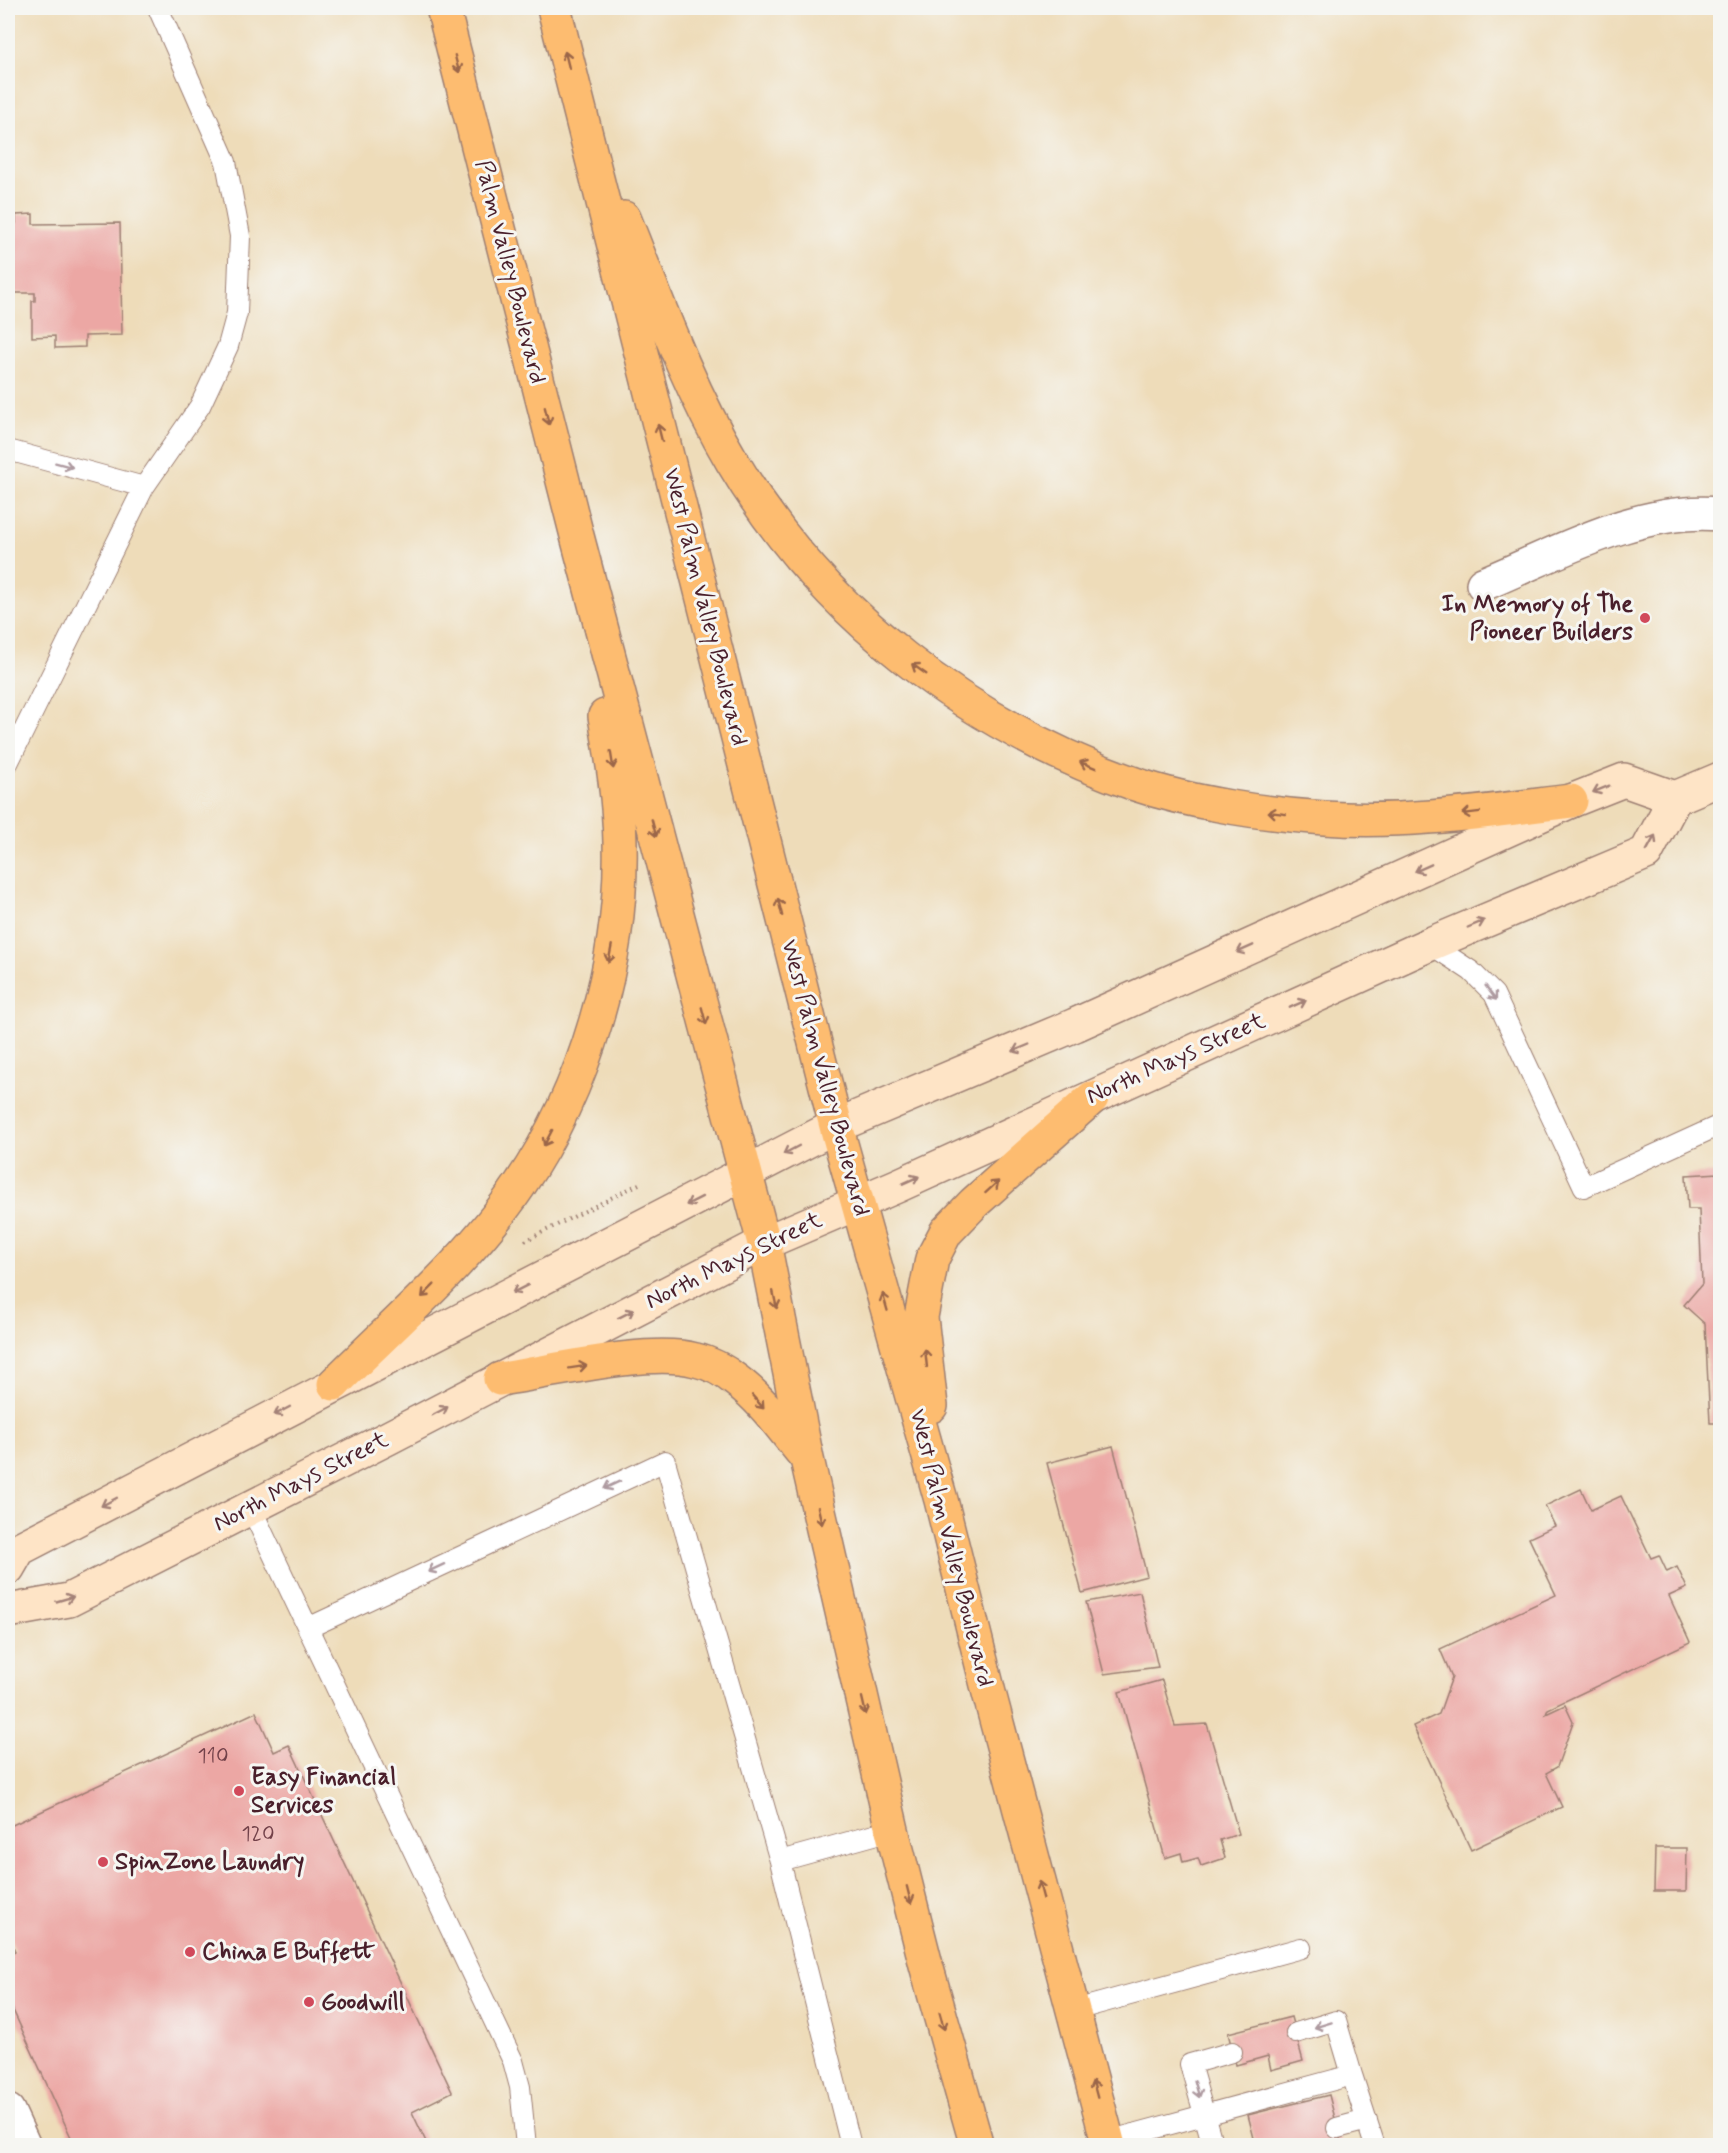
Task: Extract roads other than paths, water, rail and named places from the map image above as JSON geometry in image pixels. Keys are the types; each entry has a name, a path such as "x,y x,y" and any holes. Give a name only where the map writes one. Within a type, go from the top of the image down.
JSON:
{"highway":[{"name":"Palm Valley Boulevard","path":"443,8 577,536"},
{"name":"West Palm Valley Boulevard","path":"554,8 836,1126 941,1500 988,1693 1109,2143"},
{"path":"575,95 668,328 698,396 732,462 816,579 860,622 908,661 959,697 1076,760 1137,784 1195,799 1325,818 1388,819 1445,816 1571,801"},
{"path":"577,536 764,1243 807,1459 892,1830 926,1965 977,2145"},
{"path":"334,1384 460,1259 519,1186 564,1105 593,1027 612,946 620,843 617,792 577,536"},
{"path":"941,1500 921,1317 932,1259 946,1232 974,1203 1092,1098"},
{"path":"500,1379 643,1357 671,1356 697,1360 718,1369 745,1388 807,1459"}],"main road":[{"path":"8,1568 19,1549 836,1126 1075,1025 1571,801 1624,780 1675,798 1720,779"},
{"name":"North Mays Street","path":"8,1611 69,1600 764,1243 857,1204 1430,944 1646,853 1675,798"}],"street":[{"path":"1483,584 1623,526 1705,513 1720,514"},
{"path":"8,2110 24,2145"}],"lane":[{"path":"8,763 144,487 200,406 218,372 237,313 240,236 236,204 226,162 158,8"},
{"path":"8,450 144,487"},
{"path":"1430,944 1471,971 1494,994 1584,1187 1720,1125"},
{"path":"308,1628 665,1461 780,1861 851,2145"},
{"path":"251,1508 513,2061 520,2087 526,2145"},
{"path":"780,1861 892,1830"},
{"path":"1075,2010 1301,1948"},
{"path":"1296,2034 1336,2021 1375,2145"},
{"path":"1213,2145 1190,2064 1232,2052"},
{"path":"1109,2143 1352,2076"},
{"path":"1337,2128 1367,2120"}],"place":[{"name":"In Memory of The Pioneer Builders","path":"1645,618"},
{"name":"Easy Financial Services","path":"239,1791"},
{"name":"SpinZone Laundry","path":"103,1862"},
{"name":"China E Buffett","path":"190,1952"},
{"name":"Goodwill","path":"309,2002"}]}
